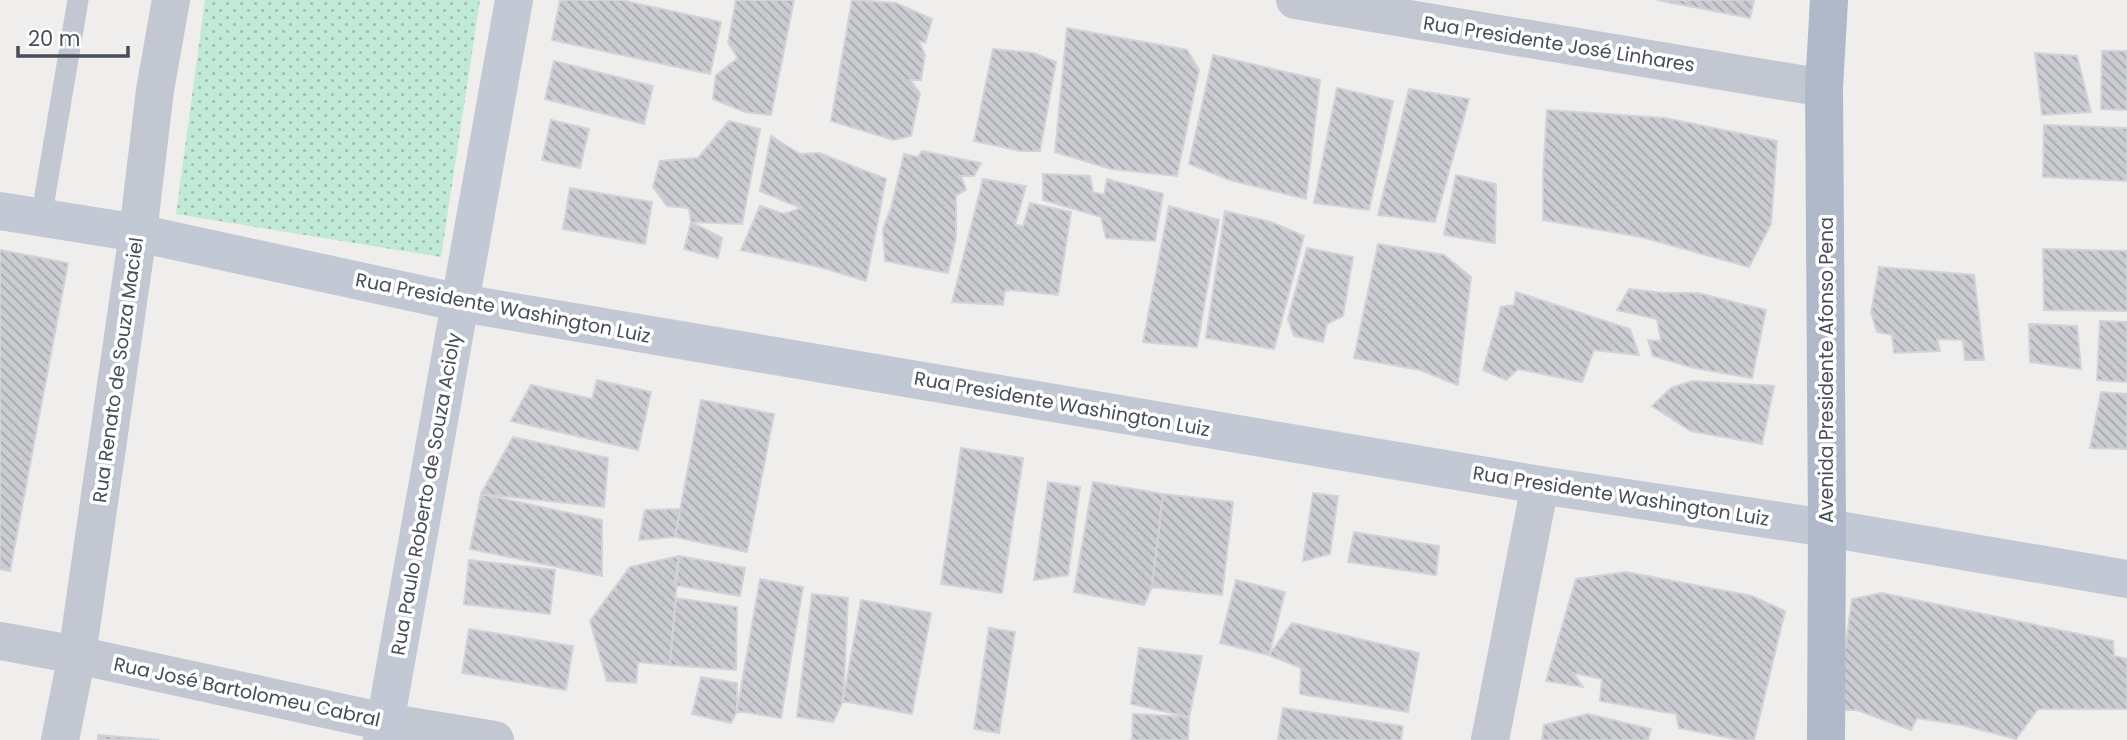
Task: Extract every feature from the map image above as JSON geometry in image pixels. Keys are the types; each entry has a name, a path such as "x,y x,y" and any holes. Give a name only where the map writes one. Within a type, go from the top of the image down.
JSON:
{"main road":[{"name":"Rua Paulo Roberto de Souza Acioly","path":"384,731 514,0"},
{"name":"Avenida Presidente Afonso Pena","path":"1826,740 1824,88 1829,0"},
{"name":"Rua Presidente Washington Luiz","path":"0,211 138,233 461,303 1539,485 1827,528 2127,579"}],"street":[{"name":"Rua Renato de Souza Maciel","path":"60,740 77,655 138,233 155,90 171,0"},
{"name":"Rua Presidente José Linhares","path":"1295,0 1824,88"},
{"path":"1490,740 1539,485"},
{"name":"Rua José Bartolomeu Cabral","path":"0,641 77,655 384,731 495,740"}],"lane":[{"path":"41,219 78,0"}],"green space":[{"path":"205,0 480,0 441,257 176,214"}],"building":[{"path":"560,0 621,0 721,22 710,74 552,40"},
{"path":"736,0 794,0 771,115 745,112 713,99 716,75 738,58 728,43"},
{"path":"852,0 896,3 932,19 925,43 918,40 925,55 921,80 910,80 920,93 911,136 894,140 831,121"},
{"path":"1657,0 1754,0 1750,18"},
{"path":"1067,28 1187,50 1199,70 1177,176 1111,169 1055,152"},
{"path":"993,49 1034,53 1056,62 1040,151 1021,151 974,141"},
{"path":"2102,51 2127,51 2127,110 2101,109"},
{"path":"2035,53 2077,56 2091,112 2042,115"},
{"path":"1213,55 1320,80 1306,199 1230,180 1189,164"},
{"path":"554,61 653,86 644,124 545,99"},
{"path":"1337,88 1393,101 1369,210 1314,203"},
{"path":"1409,89 1469,99 1435,222 1378,215"},
{"path":"1547,110 1665,118 1777,141 1771,224 1749,267 1641,237 1543,220"},
{"path":"551,120 589,129 580,168 542,160"},
{"path":"729,121 760,129 742,224 691,222 689,208 667,206 653,187 660,161 698,158"},
{"path":"2044,125 2127,128 2127,181 2043,177"},
{"path":"771,136 800,154 819,153 886,179 866,281 820,267 741,250 760,206 784,214 801,208 760,191"},
{"path":"922,151 981,163 974,176 961,176 966,190 956,195 956,237 948,273 885,261 883,229 904,154 918,157"},
{"path":"1043,174 1090,176 1093,192 1104,195 1107,179 1163,194 1155,241 1106,238 1101,217 1043,200"},
{"path":"1456,175 1496,184 1495,243 1444,235"},
{"path":"983,179 1026,186 1015,225 1023,226 1030,203 1071,212 1058,295 1012,290 1005,291 1003,305 952,302"},
{"path":"570,188 652,202 645,244 563,229"},
{"path":"1169,206 1219,220 1197,347 1143,342"},
{"path":"1225,211 1271,222 1304,236 1274,349 1206,338"},
{"path":"691,222 722,238 718,258 684,249"},
{"path":"1378,244 1444,255 1471,277 1458,385 1420,370 1354,358"},
{"path":"1307,248 1353,257 1343,316 1327,324 1323,342 1294,336 1288,319"},
{"path":"2043,249 2127,251 2127,311 2044,310"},
{"path":"0,250 68,263 10,571 0,569"},
{"path":"1879,267 1974,275 1984,360 1965,360 1963,340 1937,339 1940,351 1894,353 1892,335 1877,332 1871,313"},
{"path":"1629,289 1698,293 1766,310 1752,378 1694,368 1653,356 1648,340 1661,341 1657,319 1617,310"},
{"path":"1516,292 1630,329 1639,355 1594,350 1582,382 1518,369 1506,380 1483,370 1501,307 1514,305"},
{"path":"2100,321 2127,322 2127,382 2097,380"},
{"path":"2029,324 2077,326 2081,369 2030,362"},
{"path":"597,380 651,392 638,450 511,421 531,385 592,399"},
{"path":"1692,381 1774,386 1762,444 1691,431 1652,406 1671,388"},
{"path":"2101,392 2127,394 2127,449 2090,448"},
{"path":"701,400 774,414 747,552 675,537"},
{"path":"513,437 608,458 604,507 481,494"},
{"path":"961,448 1023,458 1002,593 941,584"},
{"path":"1048,482 1080,487 1068,575 1034,580"},
{"path":"1093,482 1163,494 1152,587 1144,605 1074,592"},
{"path":"1313,493 1338,496 1330,554 1303,561"},
{"path":"481,494 602,520 602,576 470,549"},
{"path":"1163,494 1233,502 1222,595 1152,587"},
{"path":"680,509 675,537 639,540 645,510"},
{"path":"1354,532 1439,546 1436,575 1348,562"},
{"path":"679,556 745,568 740,596 674,585"},
{"path":"679,556 670,665 638,662 636,683 607,681 590,621 630,567"},
{"path":"469,560 555,570 550,614 464,604"},
{"path":"1626,572 1752,596 1785,611 1754,740 1740,740 1679,728 1676,714 1600,701 1602,679 1573,673 1583,687 1546,681 1576,579"},
{"path":"760,579 803,587 781,718 737,711"},
{"path":"1236,580 1285,592 1269,655 1220,643"},
{"path":"1882,593 2113,641 2114,656 2127,659 2127,709 2038,709 2016,739 1962,725 1917,718 1911,730 1857,710 1837,710 1852,599"},
{"path":"812,594 848,598 843,701 833,722 797,717"},
{"path":"676,598 737,607 736,670 670,665"},
{"path":"861,600 931,613 912,714 843,701"},
{"path":"1292,623 1419,653 1408,712 1300,694 1301,668 1269,655"},
{"path":"989,628 1015,632 999,733 974,729"},
{"path":"469,629 573,646 566,690 462,673"},
{"path":"1139,648 1202,656 1189,717 1131,704"},
{"path":"701,677 737,683 737,711 731,723 692,714"},
{"path":"1283,708 1403,726 1401,740 1278,740"},
{"path":"1133,714 1189,717 1188,740 1132,740"},
{"path":"1588,714 1651,729 1648,740 1542,740 1544,725"},
{"path":"98,735 159,740 98,740"}]}
